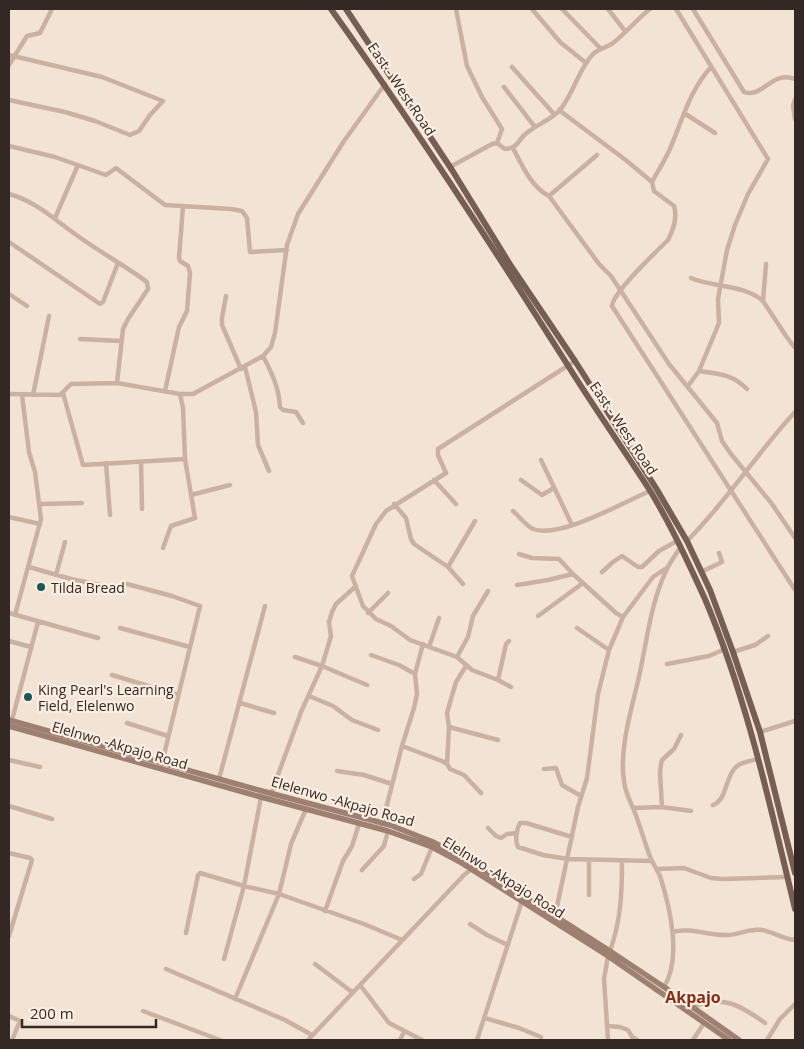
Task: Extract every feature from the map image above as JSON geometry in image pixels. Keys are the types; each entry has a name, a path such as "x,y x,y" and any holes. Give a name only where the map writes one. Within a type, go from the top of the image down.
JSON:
{"main road":[{"name":"East - West Road","path":"331,9 385,84 466,206 650,490 677,541 704,596 725,649 758,759 795,909"},
{"name":"East - West Road","path":"346,9 450,167 511,266 576,361 687,541 733,652 760,732 795,874"},
{"name":"Elelenwo -Akpajo Road","path":"10,722 416,834 450,850 473,867 555,916 609,954 664,986 739,1040"},
{"name":"Elelnwo -Akpajo Road","path":"10,722 306,810 388,831 432,847 467,863"},
{"name":"Elelnwo -Akpajo Road","path":"473,867 522,901 609,954 728,1040"}],"street":[{"path":"9,65 11,55 27,36 40,33 52,9"},
{"path":"456,9 467,66 482,97 502,129 497,143"},
{"path":"532,9 560,42 586,63"},
{"path":"562,9 601,49"},
{"path":"608,9 625,31"},
{"path":"497,143 504,149 512,148 526,133 559,110 586,63 596,51 613,43 650,9"},
{"path":"676,9 768,159 748,194 735,225 727,250 718,304 719,323 699,372 688,386"},
{"path":"693,9 744,92 748,94 758,92 776,78 791,77 795,79"},
{"path":"9,100 65,112 95,121 130,135 139,131 163,101 102,77 11,55"},
{"path":"652,182 668,152 691,95 711,66"},
{"path":"512,67 554,114"},
{"path":"9,394 60,395 68,386 74,384 117,383 180,394 193,394 263,356 271,346 275,333 286,250 291,231 304,202 365,110 385,84"},
{"path":"504,87 535,127"},
{"path":"795,99 793,106 795,119"},
{"path":"559,110 652,182 654,191 671,202 676,209 673,230 668,240 620,290 612,301 612,306 795,590"},
{"path":"684,114 715,132"},
{"path":"450,167 497,143"},
{"path":"9,146 55,157 106,175 116,168 163,204 242,211 247,218 250,252 286,250"},
{"path":"512,148 526,172 541,192 549,196 599,264 611,276 669,364 717,423 722,441 744,472 772,504 795,538"},
{"path":"549,196 597,155"},
{"path":"55,218 78,165"},
{"path":"9,194 25,199 55,218 148,285 148,289 125,324 117,383"},
{"path":"165,391 179,327 187,311 190,273 188,266 180,261 179,258 184,206"},
{"path":"9,242 100,304 104,302 118,263"},
{"path":"763,301 766,264"},
{"path":"691,278 711,285 722,285 747,292 763,301 795,348"},
{"path":"9,294 27,306"},
{"path":"226,296 222,325 243,368 256,412 258,446 269,471"},
{"path":"33,395 49,316"},
{"path":"80,339 122,341"},
{"path":"263,356 280,393 280,407 283,410 296,412 302,423"},
{"path":"511,688 498,680 472,670 458,658 410,640 391,626 376,620 368,613 355,587 352,575 368,539 383,514 394,504 446,473 438,455 438,449 576,361"},
{"path":"699,372 714,373 737,379 747,389"},
{"path":"63,393 82,464 86,466 106,463 185,459"},
{"path":"163,548 171,526 195,518 185,459 183,408 180,394"},
{"path":"15,615 40,524 40,504 35,472 29,452 22,395"},
{"path":"687,541 731,491 744,472 795,412"},
{"path":"541,460 572,525"},
{"path":"140,462 142,508"},
{"path":"106,463 110,515"},
{"path":"434,480 456,504"},
{"path":"521,480 542,495 554,488"},
{"path":"192,495 230,485"},
{"path":"513,511 529,527 539,530 560,529 592,518 650,490"},
{"path":"40,504 82,503"},
{"path":"394,504 406,518 414,544 448,567 463,584"},
{"path":"9,517 40,524"},
{"path":"448,567 475,521"},
{"path":"602,572 622,556 638,568 642,568 659,551 677,541"},
{"path":"56,575 65,542"},
{"path":"664,986 670,978 672,968 673,932 657,869 652,861 633,808 626,795 623,780 628,726 649,626 659,590 668,568 680,548"},
{"path":"701,572 722,562 719,553"},
{"path":"519,554 532,558 557,558 582,583 623,617"},
{"path":"29,567 105,586"},
{"path":"555,916 587,778 598,694 609,650 623,617 653,578 668,568"},
{"path":"517,584 548,580 573,574"},
{"path":"538,616 582,583"},
{"path":"127,584 200,606 162,763"},
{"path":"271,794 301,712 322,666 331,636 329,622 332,612 336,604 355,587"},
{"path":"458,658 468,637 473,616 488,591"},
{"path":"368,613 388,593"},
{"path":"219,779 266,606"},
{"path":"9,613 98,638"},
{"path":"429,648 439,618"},
{"path":"10,722 38,622"},
{"path":"120,628 190,647"},
{"path":"577,628 609,650"},
{"path":"733,652 755,645 768,636"},
{"path":"9,641 31,648"},
{"path":"498,680 506,644 509,641"},
{"path":"382,824 417,697 415,674 423,644"},
{"path":"667,664 709,656 725,649"},
{"path":"371,655 399,665 415,674"},
{"path":"295,657 367,685"},
{"path":"447,764 449,726 447,716 452,692 458,677 466,666"},
{"path":"112,675 178,695"},
{"path":"309,696 337,708 352,720 378,730"},
{"path":"240,703 274,713"},
{"path":"760,732 795,720"},
{"path":"127,723 168,736"},
{"path":"449,726 498,740"},
{"path":"662,807 661,764 662,760 674,749 680,735"},
{"path":"402,746 442,761 450,769 464,775 481,793"},
{"path":"713,805 721,800 734,768 743,763 758,759"},
{"path":"9,760 40,768"},
{"path":"544,769 556,768 562,785 582,796"},
{"path":"337,771 364,775 392,784"},
{"path":"224,959 244,886 261,797"},
{"path":"9,806 52,819"},
{"path":"633,808 662,807 691,811"},
{"path":"236,999 279,894 291,844 306,810"},
{"path":"572,837 526,823 520,823 516,845 543,855 568,859 652,861"},
{"path":"325,911 359,824"},
{"path":"488,828 501,838 507,834 517,833"},
{"path":"362,870 384,846 388,831"},
{"path":"414,879 421,874 432,847"},
{"path":"9,853 32,860 9,936"},
{"path":"588,895 589,860"},
{"path":"608,1040 604,979 620,915 622,861"},
{"path":"464,875 467,863"},
{"path":"308,1040 473,867"},
{"path":"657,869 684,868 711,878 723,879 787,876"},
{"path":"186,933 199,874 279,894 364,924 402,940"},
{"path":"476,1040 485,1018 500,965 522,901"},
{"path":"470,924 508,945"},
{"path":"673,932 685,931 729,935 754,929 764,930 795,940"},
{"path":"315,964 352,992"},
{"path":"166,969 284,1020 312,1035"},
{"path":"360,985 389,1022 404,1032 422,1040"},
{"path":"693,1007 706,1002 726,1002 747,1009 765,1023"},
{"path":"767,1040 777,1023 795,1004"},
{"path":"143,1011 220,1040"},
{"path":"9,1016 20,1021 12,1040"},
{"path":"485,1018 542,1037"},
{"path":"693,1040 704,1023"},
{"path":"607,1026 628,1030 632,1037 637,1040"},
{"path":"400,1040 404,1032"}],"place":[{"name":"Tilda Bread","path":"41,587"},
{"name":"King Pearl's Learning Field, Elelenwo","path":"28,697"}],"district":[{"name":"Akpajo","path":"693,997"}]}
